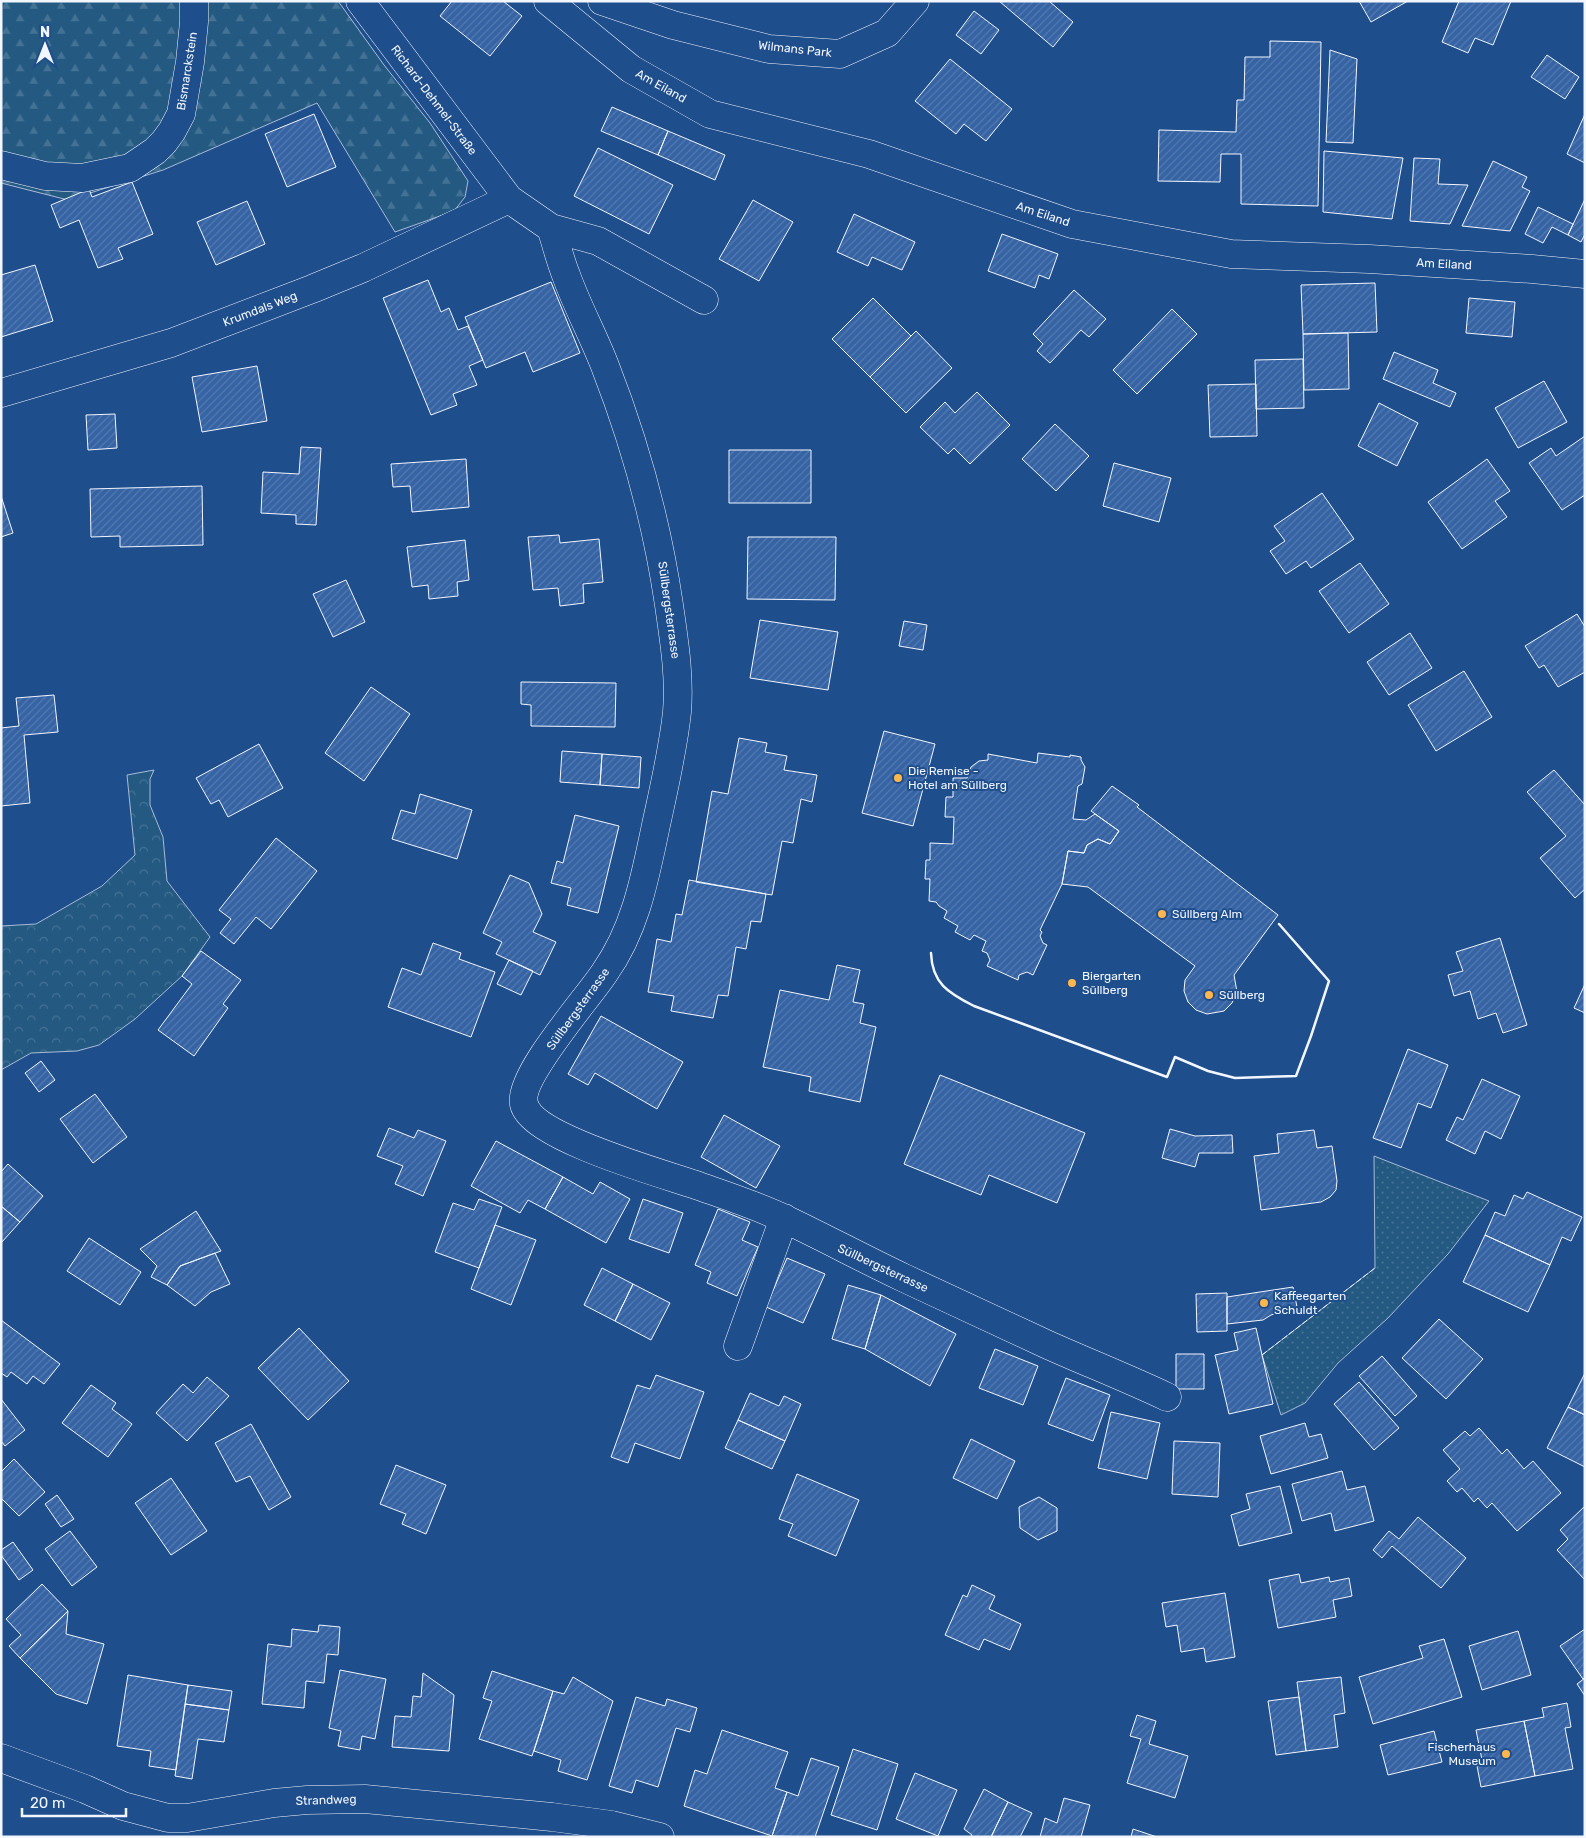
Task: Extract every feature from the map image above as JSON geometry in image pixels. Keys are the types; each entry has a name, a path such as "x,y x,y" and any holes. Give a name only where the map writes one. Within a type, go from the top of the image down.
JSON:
{"street":[{"name":"Bismarckstein","path":"1,165 45,176 82,178 130,168 149,156 164,142 181,114 190,62 194,1"},
{"name":"Richard-Dehmel-Straße","path":"360,1 509,199"},
{"name":"Am Eiland","path":"548,1 631,69 710,114 869,154 1072,224 1231,254 1378,260 1585,274"},
{"name":"Wilmans Park","path":"602,1 673,25 769,48 840,54 887,33 915,1"},
{"path":"509,199 551,228 598,241 704,300"},
{"name":"Krumdals Weg","path":"1,393 171,343 363,268 509,199"},
{"name":"Süllbergsterrasse","path":"551,228 565,274 605,367 646,491 658,541 672,629 678,675 677,709 669,768 648,867 639,902 627,934 607,971 542,1057 524,1094 524,1104 528,1111 542,1125 587,1148 784,1218 873,1264 1050,1346 1167,1397"},
{"path":"738,1346 784,1218"},
{"name":"Strandweg","path":"1,1758 84,1789 123,1806 168,1818 187,1818 274,1803 306,1800 365,1799 552,1817 612,1825 660,1837"}],"green space":[{"path":"1,1 338,1 384,65 430,123 468,181 465,197 454,211 395,232 317,103 163,170 68,200 1,183"},
{"path":"154,770 150,779 150,805 163,837 167,881 210,937 182,976 135,1019 99,1045 77,1051 31,1053 1,1070 1,926 36,924 102,886 135,855 127,775"},
{"path":"1374,1156 1489,1201 1448,1254 1388,1318 1338,1363 1305,1403 1281,1415 1262,1355 1375,1268"}],"building":[{"path":"452,1 503,1 522,16 490,56 440,16"},
{"path":"999,1 1049,1 1073,22 1053,47"},
{"path":"1359,1 1408,1 1371,22"},
{"path":"1459,1 1511,1 1493,45 1475,38 1468,53 1442,42"},
{"path":"974,11 999,30 981,54 956,35"},
{"path":"1270,41 1321,42 1318,206 1241,204 1241,154 1221,154 1220,182 1158,181 1159,130 1236,132 1237,100 1244,100 1245,57 1270,57"},
{"path":"1330,50 1357,59 1353,143 1326,142"},
{"path":"1547,55 1579,77 1565,99 1531,77"},
{"path":"950,59 1012,109 986,141 964,124 956,134 915,101"},
{"path":"612,107 668,131 658,155 601,131"},
{"path":"314,114 336,167 287,187 265,134"},
{"path":"1585,114 1585,163 1567,154"},
{"path":"668,131 725,155 715,180 658,155"},
{"path":"598,148 673,185 649,234 574,196"},
{"path":"1324,151 1403,158 1392,219 1323,212"},
{"path":"1414,158 1440,159 1438,184 1468,185 1450,224 1410,221"},
{"path":"1493,161 1527,177 1522,187 1530,191 1510,231 1462,226"},
{"path":"132,182 153,234 118,248 123,259 98,268 79,220 60,228 51,205 89,189 92,197"},
{"path":"1585,199 1585,234 1581,242 1568,235"},
{"path":"753,200 793,222 759,281 719,259"},
{"path":"247,201 265,244 216,265 197,222"},
{"path":"1538,207 1573,224 1568,235 1552,227 1543,243 1525,234"},
{"path":"854,214 915,242 902,270 872,257 868,266 837,252"},
{"path":"1002,234 1058,254 1049,279 1039,275 1035,288 988,271"},
{"path":"35,265 53,321 1,337 1,275"},
{"path":"428,280 441,312 449,308 458,330 468,326 483,360 469,366 477,385 453,394 457,405 431,415 383,298"},
{"path":"551,282 580,353 533,372 525,352 486,368 465,317"},
{"path":"1375,283 1377,332 1303,334 1301,285"},
{"path":"1074,290 1106,319 1089,337 1081,330 1050,363 1037,351 1043,344 1033,334"},
{"path":"873,298 911,336 870,377 832,339"},
{"path":"1469,298 1515,302 1512,337 1466,333"},
{"path":"1172,309 1197,334 1137,394 1113,370"},
{"path":"916,331 952,368 906,413 870,377"},
{"path":"1348,333 1349,389 1304,390 1303,334"},
{"path":"1394,352 1438,370 1433,383 1456,393 1450,407 1383,379"},
{"path":"1303,359 1304,408 1256,409 1255,360"},
{"path":"257,366 267,421 202,432 192,377"},
{"path":"1544,381 1567,422 1518,448 1495,408"},
{"path":"1256,384 1257,436 1210,437 1208,385"},
{"path":"977,392 1010,425 970,464 954,448 948,454 920,427 945,402 955,413"},
{"path":"1379,403 1418,423 1397,466 1358,446"},
{"path":"115,414 117,448 88,450 86,415"},
{"path":"1055,424 1089,456 1056,491 1022,459"},
{"path":"1585,436 1585,495 1562,510 1529,463 1551,448 1556,456"},
{"path":"301,447 321,448 316,525 296,524 296,515 261,513 263,472 299,474"},
{"path":"729,450 811,450 811,503 729,503"},
{"path":"466,459 469,507 412,512 410,486 393,487 391,464"},
{"path":"1487,459 1510,491 1495,501 1507,517 1462,549 1428,502"},
{"path":"1114,463 1171,478 1159,522 1103,506"},
{"path":"202,486 203,545 120,547 120,536 91,537 90,489"},
{"path":"1322,493 1354,539 1311,568 1306,561 1286,574 1270,551 1285,541 1274,526"},
{"path":"1,496 13,533 1,537"},
{"path":"559,535 560,543 599,539 603,582 583,584 584,603 560,606 558,588 533,590 528,537"},
{"path":"748,537 836,537 835,600 747,599"},
{"path":"465,540 469,580 457,582 458,596 429,599 428,585 412,587 407,547"},
{"path":"1360,563 1389,604 1349,633 1319,591"},
{"path":"346,580 365,622 333,637 313,594"},
{"path":"1577,614 1585,627 1585,672 1558,687 1544,665 1539,668 1525,646"},
{"path":"760,620 838,632 828,690 750,678"},
{"path":"904,621 927,625 923,650 899,646"},
{"path":"1410,633 1432,668 1389,695 1367,662"},
{"path":"1464,671 1492,717 1436,751 1408,705"},
{"path":"521,682 616,683 615,727 531,726 531,705 521,704"},
{"path":"371,687 410,714 364,781 325,753"},
{"path":"54,695 58,732 24,735 30,803 1,806 1,728 19,726 16,698"},
{"name":"Die Remise - Hotel am Süllberg","path":"884,731 935,744 913,826 862,813"},
{"path":"739,738 767,743 765,752 787,756 784,770 817,775 812,802 801,799 793,843 782,841 772,895 696,882 712,791 728,794"},
{"path":"259,744 283,788 228,817 219,800 211,804 196,778"},
{"path":"562,751 602,754 600,785 560,782"},
{"path":"1038,753 1081,757 1085,767 1082,784 1078,786 1073,819 1086,820 1095,814 1119,831 1110,844 1098,839 1087,845 1084,853 1068,851 1062,884 1040,930 1043,943 1047,945 1033,975 1027,972 1019,975 1018,980 987,966 990,960 987,953 982,951 986,941 974,935 970,940 955,932 958,926 944,918 947,911 936,902 929,901 930,879 925,879 926,860 930,860 930,843 953,844 954,817 945,817 946,797 953,797 953,778 967,778 971,767 979,761 988,760 988,754 1037,763"},
{"path":"602,754 641,757 639,788 600,785"},
{"path":"1554,770 1585,805 1585,889 1575,898 1540,858 1566,836 1527,792"},
{"path":"1112,786 1139,805 1137,807 1278,915 1234,975 1237,992 1232,1003 1224,1011 1207,1014 1196,1010 1188,1002 1184,991 1185,980 1195,966 1088,887 1062,884 1068,851 1084,853 1087,845 1098,839 1110,844 1119,831 1091,811"},
{"path":"420,794 472,810 457,859 392,839 401,810 415,814"},
{"path":"575,815 619,826 598,913 567,905 571,888 551,883 557,861 563,863"},
{"path":"276,838 317,871 271,929 256,917 234,944 220,933 231,919 219,910"},
{"path":"510,875 529,883 542,914 533,932 556,942 540,975 496,954 502,942 483,933"},
{"path":"689,880 766,894 761,922 751,921 746,949 736,947 728,996 718,995 713,1018 671,1011 674,996 648,992 657,939 671,942 676,914 682,915"},
{"path":"1500,938 1527,1025 1503,1033 1496,1013 1478,1019 1470,991 1454,996 1448,975 1463,971 1456,952"},
{"path":"433,943 461,953 459,959 495,972 471,1037 388,1007 402,968 421,975"},
{"path":"201,951 241,980 223,1004 228,1008 194,1056 158,1030 192,984 182,976"},
{"path":"509,960 533,971 521,995 497,984"},
{"path":"837,965 860,970 853,1002 864,1004 860,1023 876,1027 860,1102 809,1091 811,1077 763,1067 780,990 829,1000"},
{"path":"1585,984 1585,1013 1574,1008"},
{"path":"601,1016 683,1062 657,1109 595,1073 588,1085 568,1074"},
{"path":"1408,1049 1448,1065 1431,1108 1418,1103 1401,1148 1373,1138"},
{"path":"41,1061 55,1080 39,1092 25,1073"},
{"path":"940,1075 1085,1133 1057,1203 989,1175 981,1195 904,1164"},
{"path":"1482,1079 1520,1096 1501,1139 1485,1131 1475,1154 1446,1140 1457,1117 1463,1120"},
{"path":"95,1094 127,1137 93,1163 60,1119"},
{"path":"724,1115 780,1146 756,1188 701,1157"},
{"path":"389,1128 414,1138 418,1130 446,1141 423,1196 395,1184 403,1166 377,1156"},
{"path":"1170,1129 1195,1136 1232,1135 1233,1153 1199,1153 1195,1167 1162,1158"},
{"path":"1314,1130 1317,1148 1332,1146 1337,1181 1336,1190 1330,1197 1321,1202 1261,1210 1254,1156 1279,1153 1277,1134"},
{"path":"496,1141 563,1177 545,1209 528,1200 520,1213 471,1186"},
{"path":"8,1164 43,1196 20,1222 1,1206 1,1172"},
{"path":"563,1177 593,1194 600,1182 630,1199 606,1243 545,1209"},
{"path":"1527,1192 1582,1217 1571,1241 1562,1237 1550,1265 1485,1235 1495,1212 1505,1216 1514,1195 1523,1199"},
{"path":"479,1199 502,1207 479,1268 435,1252 453,1203 474,1210"},
{"path":"643,1199 683,1213 669,1253 629,1239"},
{"path":"1,1206 20,1222 1,1243"},
{"path":"718,1209 750,1222 742,1240 758,1247 737,1296 707,1283 711,1272 695,1265"},
{"path":"196,1211 221,1251 180,1266 167,1285 151,1277 157,1266 140,1249"},
{"path":"495,1225 536,1240 511,1305 471,1289"},
{"path":"1485,1235 1550,1265 1528,1312 1463,1282"},
{"path":"89,1238 141,1272 120,1305 67,1271"},
{"path":"215,1253 230,1284 211,1292 195,1306 167,1285 180,1266"},
{"path":"787,1258 825,1274 803,1323 766,1307"},
{"path":"602,1268 633,1284 615,1321 584,1305"},
{"path":"633,1284 670,1303 651,1340 615,1321"},
{"path":"848,1285 881,1295 865,1349 832,1339"},
{"path":"1293,1287 1297,1307 1271,1315 1263,1320 1227,1324 1227,1297"},
{"path":"1227,1293 1227,1331 1197,1332 1196,1294"},
{"path":"881,1295 956,1334 930,1386 865,1349"},
{"path":"1439,1319 1483,1359 1446,1399 1402,1358"},
{"path":"1,1320 60,1364 44,1384 33,1376 27,1384 11,1372 7,1377 1,1373"},
{"path":"299,1328 349,1381 308,1420 258,1368"},
{"path":"1256,1328 1273,1404 1229,1414 1215,1355 1238,1350 1234,1333"},
{"path":"995,1349 1038,1366 1023,1405 979,1388"},
{"path":"1176,1354 1204,1354 1204,1389 1176,1389"},
{"path":"1382,1356 1417,1396 1395,1416 1359,1376"},
{"path":"1585,1373 1585,1415 1568,1407"},
{"path":"656,1375 704,1392 680,1459 635,1443 628,1463 611,1457 637,1385 650,1389"},
{"path":"207,1377 229,1396 187,1441 156,1413 183,1384 193,1393"},
{"path":"1066,1378 1110,1395 1093,1441 1048,1424"},
{"path":"1359,1382 1399,1428 1374,1450 1334,1404"},
{"path":"91,1385 116,1403 112,1409 132,1424 108,1457 62,1423"},
{"path":"750,1393 779,1406 784,1396 801,1404 785,1441 738,1420"},
{"path":"1,1399 25,1430 5,1446 1,1441"},
{"path":"1568,1407 1585,1415 1585,1467 1547,1448"},
{"path":"1111,1412 1160,1423 1147,1479 1098,1468"},
{"path":"738,1420 785,1441 772,1469 725,1448"},
{"path":"1305,1423 1309,1437 1321,1434 1328,1458 1271,1474 1260,1436"},
{"path":"251,1424 291,1497 269,1510 250,1476 236,1482 215,1443"},
{"path":"1479,1428 1502,1454 1507,1449 1524,1469 1533,1461 1561,1493 1517,1531 1492,1503 1487,1508 1478,1498 1474,1502 1462,1488 1457,1492 1447,1481 1460,1469 1443,1450 1465,1431 1470,1436"},
{"path":"971,1439 1015,1461 997,1499 953,1478"},
{"path":"1174,1441 1220,1443 1218,1497 1172,1494"},
{"path":"14,1459 45,1492 19,1516 1,1498 1,1472"},
{"path":"396,1465 446,1485 426,1534 402,1524 406,1514 380,1504"},
{"path":"1342,1471 1347,1490 1365,1486 1374,1521 1335,1531 1331,1513 1302,1521 1292,1484"},
{"path":"797,1474 859,1500 836,1556 788,1536 793,1524 779,1519"},
{"path":"171,1478 207,1531 171,1555 135,1503"},
{"path":"1280,1486 1292,1533 1239,1546 1231,1515 1250,1509 1246,1494"},
{"path":"57,1495 74,1519 61,1527 45,1504"},
{"path":"1039,1497 1057,1508 1057,1531 1038,1540 1020,1528 1019,1507"},
{"path":"1585,1506 1585,1580 1557,1550 1568,1539 1560,1530"},
{"path":"1418,1517 1466,1558 1441,1588 1392,1546 1382,1558 1373,1550 1389,1531 1399,1539"},
{"path":"70,1531 97,1567 72,1586 45,1549"},
{"path":"13,1542 33,1570 19,1580 1,1555 1,1550"},
{"path":"1299,1574 1301,1583 1329,1577 1330,1582 1349,1578 1352,1596 1333,1600 1336,1617 1278,1628 1269,1580"},
{"path":"42,1584 68,1611 20,1658 9,1646 21,1635 6,1619"},
{"path":"972,1585 995,1596 989,1609 1021,1624 1010,1650 984,1639 979,1650 945,1635 963,1595 967,1597"},
{"path":"1225,1593 1235,1657 1206,1662 1204,1648 1181,1652 1177,1625 1166,1627 1162,1603"},
{"path":"68,1611 66,1634 104,1644 87,1704 56,1694 20,1658"},
{"path":"319,1625 340,1627 338,1655 327,1654 324,1683 306,1681 304,1708 262,1704 268,1644 291,1647 292,1629 318,1632"},
{"path":"1585,1629 1585,1678 1583,1679 1560,1646"},
{"path":"1518,1631 1531,1675 1482,1690 1469,1646"},
{"path":"1444,1639 1462,1697 1373,1724 1359,1677 1423,1658 1419,1646"},
{"path":"340,1670 386,1679 375,1739 362,1736 360,1750 338,1746 341,1731 329,1728"},
{"path":"492,1671 553,1691 532,1756 479,1739 492,1701 483,1698"},
{"path":"423,1673 454,1695 449,1751 392,1747 395,1716 411,1717 413,1696 421,1697"},
{"path":"128,1675 188,1685 176,1770 149,1766 151,1751 117,1746"},
{"path":"573,1677 613,1701 587,1780 558,1771 561,1760 534,1751 553,1691 564,1694"},
{"path":"1341,1677 1345,1713 1334,1715 1338,1747 1306,1751 1297,1682"},
{"path":"1585,1678 1585,1696 1577,1684"},
{"path":"188,1685 232,1691 229,1710 185,1704"},
{"path":"636,1697 665,1706 667,1699 697,1708 690,1732 676,1728 658,1787 636,1780 632,1793 609,1786"},
{"path":"1299,1697 1306,1751 1276,1755 1268,1701"},
{"path":"1567,1703 1571,1727 1565,1728 1573,1769 1535,1776 1524,1721 1544,1717 1542,1708"},
{"path":"185,1704 229,1710 224,1742 198,1739 192,1779 175,1776"},
{"path":"1137,1715 1156,1721 1149,1744 1188,1756 1175,1798 1127,1783 1141,1739 1130,1736"},
{"path":"1524,1721 1535,1776 1481,1787 1477,1766 1483,1765 1476,1730"},
{"path":"722,1730 788,1752 775,1788 787,1792 772,1836 684,1806 695,1770 707,1774"},
{"path":"1434,1731 1442,1762 1388,1775 1380,1745"},
{"path":"853,1749 898,1764 877,1830 831,1815"},
{"path":"811,1758 839,1767 815,1837 772,1836 787,1792 798,1796"},
{"path":"915,1773 957,1790 938,1836 896,1819"},
{"path":"984,1789 1008,1802 991,1837 971,1837 972,1835 964,1829"},
{"path":"1064,1798 1090,1805 1081,1837 1040,1837 1045,1818 1057,1823"},
{"path":"1008,1802 1032,1813 1020,1837 991,1837"},
{"path":"1133,1829 1157,1837 1131,1837"}],"fence":[{"path":"1262,1355 1375,1268"}],"wall":[{"path":"931,953 934,972 938,980 949,991 974,1006 1167,1077 1175,1057 1208,1071 1235,1078 1296,1076 1329,981 1279,924"}],"place":[{"name":"Die Remise - Hotel am Süllberg","path":"898,778"},
{"name":"Süllberg Alm","path":"1162,914"},
{"name":"Biergarten Süllberg","path":"1072,983"},
{"name":"Süllberg","path":"1209,995"},
{"name":"Kaffeegarten Schuldt","path":"1264,1303"},
{"name":"Fischerhaus Museum","path":"1506,1754"}]}
